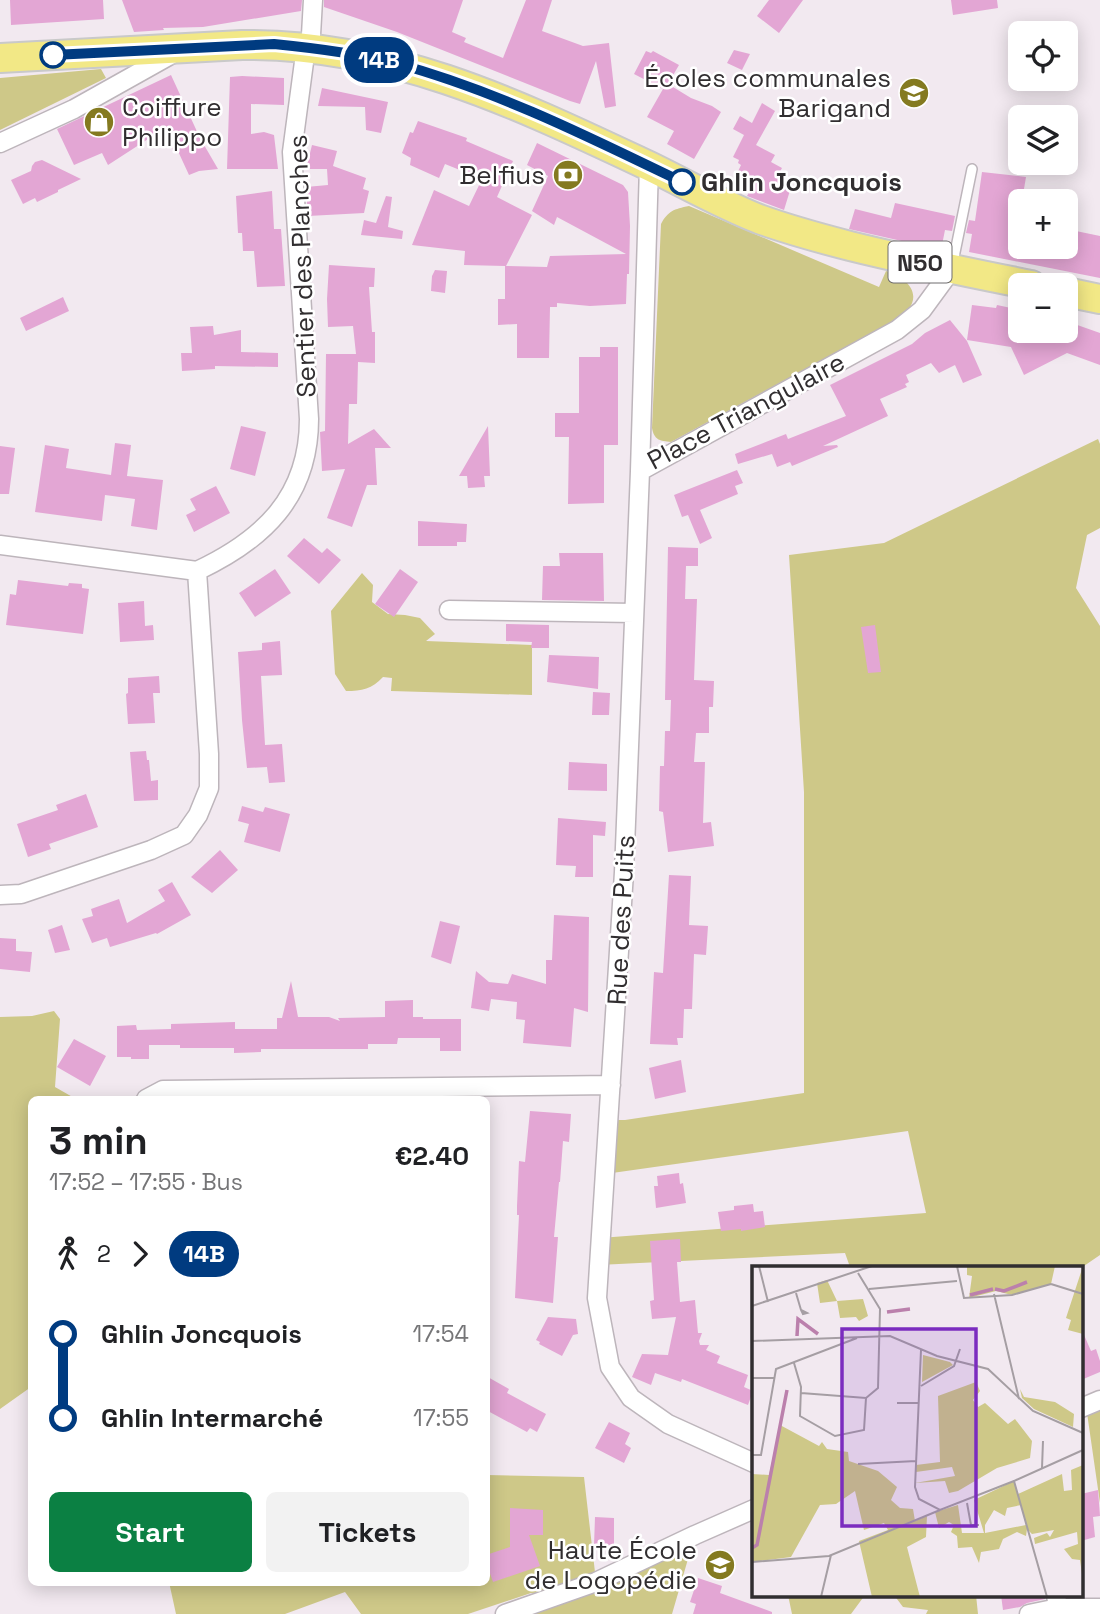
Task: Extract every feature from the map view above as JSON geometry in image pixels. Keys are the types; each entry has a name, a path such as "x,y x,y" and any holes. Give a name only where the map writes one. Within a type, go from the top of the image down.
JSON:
{"main road":[{"name":"N50","path":"0,58 253,45 306,47 348,53 393,63 515,104 723,203 782,228 879,253 1008,280"},
{"path":"1078,294 1100,299"}],"street":[{"name":"Sentier des Planches","path":"197,571 221,560 246,543 270,521 297,483 309,438 292,152 306,47 311,35 313,0"},
{"path":"0,144 74,109 183,48"},
{"name":"Place Triangulaire","path":"639,471 649,166"},
{"name":"Place Triangulaire","path":"639,471 897,330 922,310 952,269"},
{"name":"Rue des Puits","path":"639,471 625,858 597,1298 610,1367 631,1398 668,1424 752,1462"},
{"path":"0,545 197,571 209,754 209,788 198,815 184,835 151,850 22,894 0,895"},
{"path":"449,610 634,613"},
{"path":"152,1096 163,1090 611,1085"},
{"path":"1082,1408 1100,1400"},
{"path":"505,1614 596,1582 752,1510"},
{"path":"1029,1614 1057,1601 1100,1608"}],"lane":[{"path":"952,269 972,169"}],"shaded area":[{"path":"101,69 106,78 0,130 0,78"},
{"path":"689,206 879,287 886,271 892,273 909,285 912,303 907,311 894,321 671,442 661,440 654,435 652,428 661,224 672,211"},
{"path":"1098,439 1100,528 1087,535 1076,588 1100,626 1100,1255 1082,1267 850,1266 845,1253 598,1265 600,1238 926,1213 908,1131 605,1174 608,1120 625,1120 804,1093 804,792 789,555 884,543"},
{"path":"362,573 373,585 372,602 388,614 420,618 435,634 426,641 532,645 532,695 391,691 392,678 383,677 366,688 346,691 335,674 331,611"},
{"path":"54,1011 60,1019 55,1087 71,1096 28,1096 28,1389 0,1409 0,1017 32,1016"},
{"path":"1100,1400 1100,1503 1086,1406"},
{"path":"490,1475 584,1477 596,1581 695,1535 672,1614 505,1614 565,1592 531,1593 468,1614 361,1614 345,1592 285,1614 176,1614 170,1586 490,1586"},
{"path":"788,1596 864,1596 851,1614 792,1614"},
{"path":"895,1596 976,1596 978,1614 926,1614 928,1610 903,1607"}],"building":[{"path":"10,0 103,0 104,19 11,25"},
{"path":"122,0 302,0 301,11 203,27 134,32"},
{"path":"324,0 463,0 452,32 466,38 464,42 503,58 526,0 552,0 542,31 583,46 609,43 616,106 605,108 596,61 580,104 397,32 324,7"},
{"path":"769,0 803,0 779,33 757,16"},
{"path":"951,0 997,0 998,8 953,15"},
{"path":"734,50 750,54 742,70 727,63"},
{"path":"646,51 653,51 679,65 668,84 721,112 694,159 667,144 674,131 647,117 663,89 634,74"},
{"path":"171,75 200,138 218,169 189,175 177,149 173,151 162,130 108,165 102,153 74,165 57,129"},
{"path":"230,77 284,78 284,105 251,104 251,134 264,132 274,135 278,169 227,169"},
{"path":"322,88 388,102 381,133 366,130 365,107 318,106"},
{"path":"762,103 775,111 756,145 775,155 771,162 782,168 777,177 792,184 784,210 747,196 751,189 734,180 741,165 739,160 733,157 744,135 733,129 740,116 752,123"},
{"path":"418,121 467,138 466,141 513,161 497,197 532,215 506,266 547,267 550,256 626,254 557,217 554,225 532,211 548,176 527,165 537,143 623,185 628,192 630,226 626,304 590,306 557,303 557,307 550,307 549,358 517,358 517,324 498,325 498,299 505,299 505,266 464,265 465,251 412,245 434,190 469,206 482,179 445,164 439,178 410,165 411,158 402,153 410,132 413,133"},
{"path":"312,145 337,151 333,166 366,178 363,189 369,191 364,213 308,216 306,187 328,185 327,169 306,169"},
{"path":"42,160 81,179 37,202 35,198 23,204 11,180 31,171 35,162"},
{"path":"982,172 1026,177 1024,189 1008,189 1008,259 1078,259 1078,231 1100,236 1100,278 969,252 972,234 966,233 969,220 975,221"},
{"path":"272,191 274,229 281,229 285,286 257,287 254,251 243,251 242,233 238,233 236,196"},
{"path":"386,196 392,197 388,227 403,231 402,239 361,235 364,220 376,223"},
{"path":"895,203 955,216 952,231 945,230 941,250 849,229 855,209 891,218"},
{"path":"329,265 375,268 374,287 369,287 372,332 375,332 375,363 358,362 357,404 349,404 348,444 374,429 391,448 375,448 377,485 367,485 352,527 327,518 345,469 322,471 320,432 325,431 326,354 356,354 353,326 328,327"},
{"path":"435,270 447,271 445,293 431,291"},
{"path":"63,297 69,311 26,331 20,318"},
{"path":"972,305 996,308 997,305 1008,307 1008,343 1078,343 1078,325 1100,333 1100,365 1067,353 1024,375 1011,347 967,340"},
{"path":"950,320 967,341 982,375 963,383 955,365 939,373 931,363 906,375 909,382 905,384 907,387 880,399 888,416 823,446 838,447 792,466 790,462 777,467 772,454 738,464 735,454 786,434 788,439 846,416 830,385 912,344 925,333"},
{"path":"213,326 214,335 241,330 241,352 278,353 278,367 215,366 215,369 182,371 181,353 192,353 190,327"},
{"path":"600,347 618,347 618,445 604,445 604,503 568,504 569,437 555,437 555,413 579,413 579,357 600,357"},
{"path":"241,426 266,432 255,476 230,469"},
{"path":"488,426 490,476 484,476 485,487 468,488 467,476 459,476"},
{"path":"115,443 131,445 127,476 163,480 157,530 131,526 135,499 105,495 102,521 35,512 45,445 69,449 66,468 111,475"},
{"path":"0,446 15,448 9,494 0,494"},
{"path":"737,470 743,483 735,486 738,494 700,510 712,538 700,544 688,515 682,517 674,495"},
{"path":"216,486 230,513 194,532 186,515 196,510 190,499"},
{"path":"418,521 467,524 466,542 457,542 457,546 418,546"},
{"path":"304,538 322,553 327,548 341,560 319,584 287,556"},
{"path":"668,547 698,548 698,566 686,566 685,599 697,599 694,680 714,681 713,707 709,707 709,733 696,733 694,762 705,762 703,823 711,822 714,846 668,852 663,812 659,811 660,766 664,766 665,731 670,731 671,700 665,700"},
{"path":"559,553 603,553 604,601 542,600 543,566 560,566"},
{"path":"275,569 291,593 255,617 239,593"},
{"path":"400,569 418,582 394,617 375,604"},
{"path":"18,580 68,586 69,583 82,584 82,588 89,589 83,634 6,625 10,594 16,595"},
{"path":"144,601 145,626 153,625 154,640 120,642 118,603"},
{"path":"506,624 549,625 549,648 531,648 532,642 506,641"},
{"path":"875,625 881,672 868,673 861,627"},
{"path":"280,641 282,675 261,676 265,745 282,744 285,782 269,783 267,767 247,768 238,652 262,650 262,643"},
{"path":"549,655 599,657 598,689 547,682"},
{"path":"159,676 160,693 153,693 155,723 128,724 128,678"},
{"path":"593,692 610,693 609,715 592,715"},
{"path":"146,751 151,781 158,780 158,800 134,801 130,752"},
{"path":"569,762 607,764 607,791 568,790"},
{"path":"86,794 98,827 49,844 51,849 28,857 17,824 58,810 56,805"},
{"path":"242,806 263,812 265,807 290,814 280,852 244,842 249,824 238,821"},
{"path":"558,818 606,822 605,836 593,835 593,877 575,877 576,866 556,865"},
{"path":"220,850 238,870 212,893 191,877"},
{"path":"669,875 691,876 689,925 708,926 706,955 694,954 692,1009 684,1009 683,1038 677,1038 678,1045 650,1044 654,972 663,973"},
{"path":"172,882 191,915 157,934 110,947 107,938 92,943 82,919 93,916 91,909 119,899 127,923 165,901 158,890"},
{"path":"554,915 589,917 588,1012 574,1008 571,1047 523,1043 525,1020 516,1019 517,1002 491,999 489,1011 471,1008 476,971 489,982 508,984 512,974 546,984 546,960 552,960"},
{"path":"440,921 460,926 451,964 431,957"},
{"path":"62,925 70,950 55,953 48,930"},
{"path":"0,938 16,939 16,951 32,952 30,972 0,969"},
{"path":"291,981 298,1017 329,1017 340,1021 338,1018 385,1017 385,1001 413,1000 413,1017 461,1019 461,1051 440,1051 440,1038 398,1038 397,1044 368,1044 368,1049 261,1049 261,1052 234,1053 234,1048 149,1045 149,1059 117,1057 117,1026 136,1025 137,1030 171,1029 171,1024 235,1022 235,1029 277,1029 277,1018 282,1018"},
{"path":"74,1039 106,1056 90,1086 57,1067"},
{"path":"681,1060 686,1092 655,1099 649,1068"},
{"path":"530,1111 571,1114 569,1142 563,1141 559,1182 554,1237 558,1237 553,1303 515,1298 519,1161 525,1162"},
{"path":"679,1173 686,1203 656,1208 654,1186 658,1186 657,1176"},
{"path":"753,1204 754,1212 763,1211 765,1227 721,1231 718,1212 734,1210 734,1206"},
{"path":"680,1239 681,1262 677,1262 680,1302 695,1300 698,1333 702,1333 700,1345 709,1345 706,1350 720,1356 717,1363 748,1375 744,1387 752,1391 752,1394 748,1405 682,1379 681,1382 655,1373 651,1385 632,1377 642,1354 668,1355 676,1317 652,1319 650,1301 654,1300 650,1241"},
{"path":"548,1317 576,1319 578,1334 573,1335 562,1356 536,1340"},
{"path":"1082,1330 1091,1351 1096,1349 1100,1372 1082,1380"},
{"path":"490,1378 509,1389 507,1393 546,1414 537,1432 530,1428 527,1432 490,1412"},
{"path":"609,1422 630,1433 625,1444 631,1448 624,1463 595,1448"},
{"path":"1098,1490 1100,1516 1093,1517 1095,1537 1082,1541 1082,1494"},
{"path":"510,1508 543,1510 543,1535 529,1535 540,1566 493,1582 490,1554 510,1547"},
{"path":"595,1517 614,1518 614,1546 594,1546"},
{"path":"698,1578 722,1586 720,1593 772,1614 693,1614 696,1604 690,1602"},
{"path":"1001,1596 1045,1596 1045,1599 1003,1610"}],"bus line":[{"name":"14B","path":"53,55 274,44 348,53 425,72 515,104 682,182"}],"place":[{"name":"Écoles communales Barigand","path":"914,93"},
{"name":"Coiffure Philippo","path":"99,122"},
{"name":"Belfius","path":"568,175"},
{"name":"Ghlin Joncquois","path":"682,182"},
{"name":"Haute École de Logopédie","path":"720,1565"}]}
